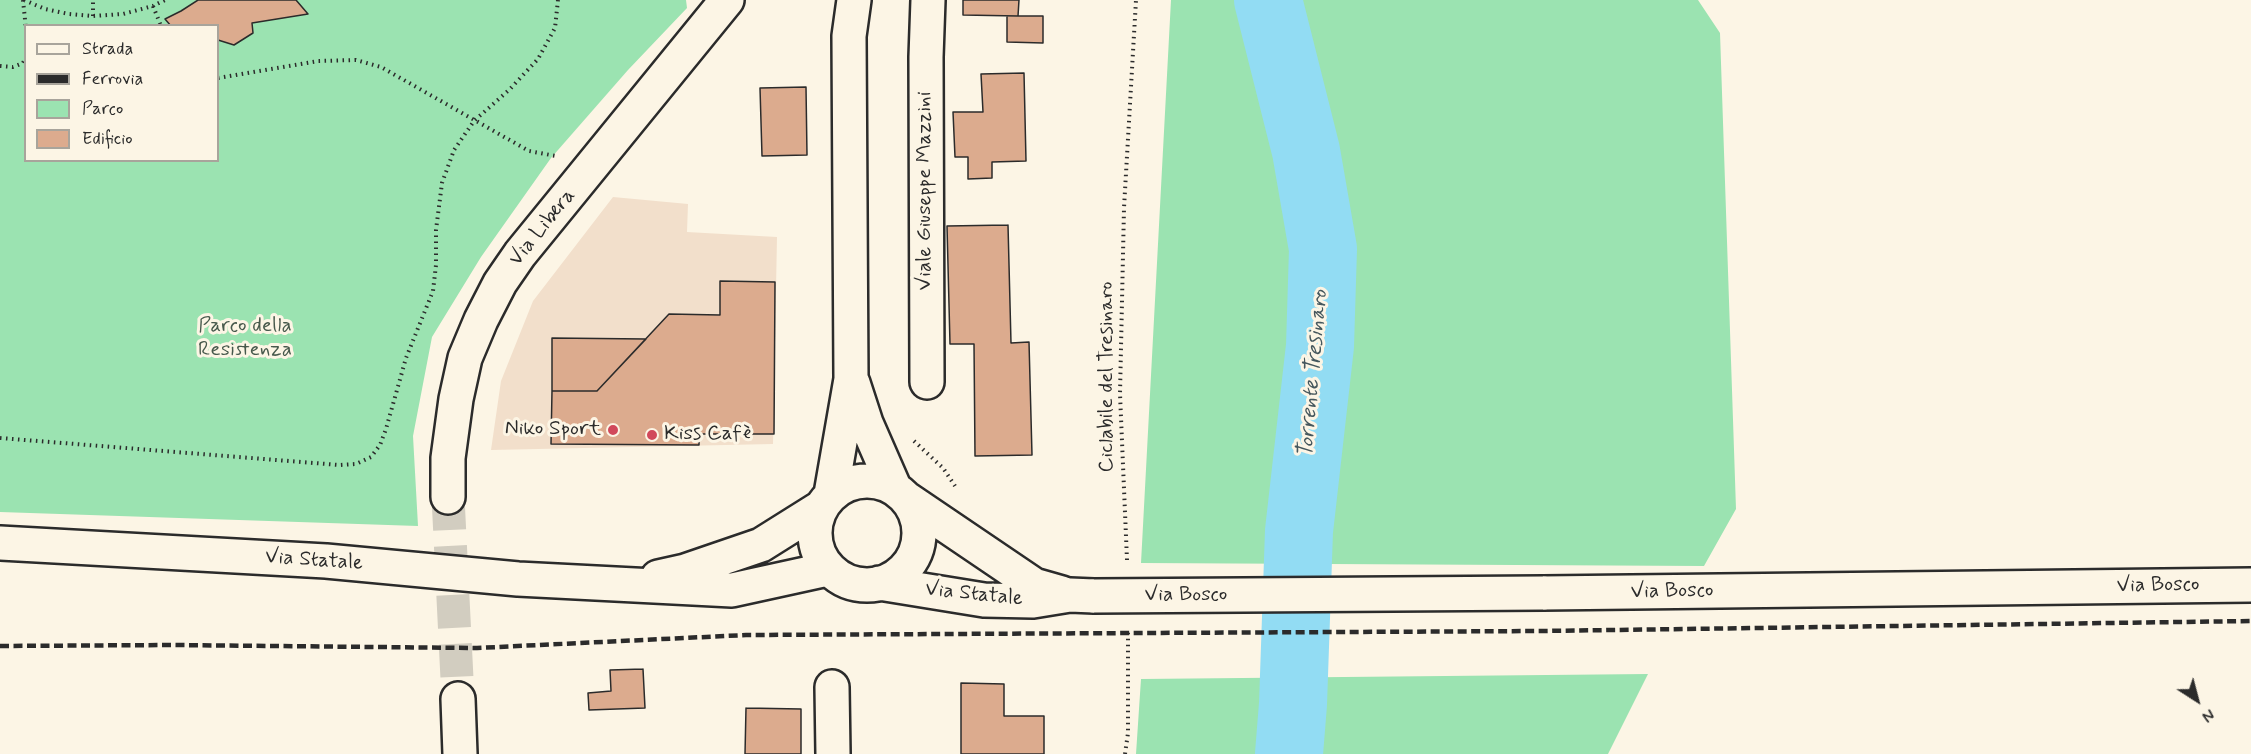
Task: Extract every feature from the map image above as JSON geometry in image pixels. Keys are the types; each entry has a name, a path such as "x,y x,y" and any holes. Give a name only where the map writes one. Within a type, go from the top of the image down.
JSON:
{"main road":[{"name":"Via Libera","path":"448,497 448,458 456,399 465,358 500,283 520,254 727,0"},
{"path":"842,0 849,36"},
{"path":"828,569 820,556 815,524 826,501 851,379 849,36 854,0"},
{"name":"Viale Giuseppe Mazzini","path":"927,382 926,57 928,0"},
{"path":"851,379 866,423 901,493"},
{"name":"Via Statale","path":"627,584 685,571 762,545 826,501 845,485 861,480 878,481 901,493 1034,585 1082,596"},
{"name":"Via Statale","path":"0,543 326,561 518,579 732,590 828,569 842,579 856,584 879,583 900,573 911,561 917,546 919,530 916,513 901,493"},
{"name":"Via Statale","path":"879,583 984,600 1033,601 1082,596"},
{"name":"Via Bosco","path":"1082,596 2251,585"},
{"path":"832,687 833,754"},
{"path":"458,699 460,754"}],"path":[{"path":"25,24 23,0 45,9 93,16 123,14 153,6 165,0"},
{"path":"93,0 93,16"},
{"path":"0,438 339,465 356,464 371,457 380,445 386,429 406,358 433,291 436,230 442,183 454,150 474,121 510,90 538,59 555,28 558,0"},
{"name":"Ciclabile del Tresinaro","path":"1127,570 1120,394 1124,208 1136,0"},
{"path":"153,6 160,24"},
{"path":"219,78 318,61 356,60 381,67 529,151 564,158 586,175"},
{"path":"0,66 13,67 24,61"},
{"path":"1125,754 1128,714 1128,627"}],"shaded area":[{"path":"613,197 688,204 687,232 777,237 773,444 491,450 501,381 533,301"}],"green space":[{"name":"Parco della Resistenza","path":"0,0 686,0 687,8 628,70 551,158 481,257 432,337 413,436 418,526 0,512"},
{"path":"1171,0 1698,0 1720,33 1736,509 1704,566 1141,563"},
{"path":"1648,674 1608,754 1136,754 1141,679"}],"building":[{"path":"198,0 296,0 308,14 252,23 253,33 234,45 219,40 219,24 169,24 165,19"},
{"path":"963,0 1019,0 1018,16 963,15"},
{"path":"1007,16 1043,16 1043,43 1007,42"},
{"path":"1024,73 1026,161 992,162 992,178 968,179 968,157 955,157 953,112 983,112 981,74"},
{"path":"806,87 807,155 762,156 760,88"},
{"path":"1008,225 1011,343 1029,342 1032,455 975,456 974,344 950,344 947,226"},
{"path":"720,281 775,282 774,434 699,434 699,445 551,444 552,391 597,391 669,314 720,315"},
{"path":"552,338 646,339 597,391 552,391"},
{"path":"643,669 645,708 589,710 588,693 611,691 610,670"},
{"path":"961,683 1004,684 1004,716 1044,716 1044,754 961,754"},
{"path":"746,708 801,709 801,754 745,754"}],"waterway":[{"name":"Torrente Tresinaro","path":"1268,0 1306,151 1323,249 1320,346 1299,531 1289,754"}],"tunnel":[{"path":"448,497 458,699"}],"railway":[{"path":"0,646 477,648 746,635 1543,631 2251,621"}],"place":[{"name":"Niko Sport","path":"613,430"},
{"name":"Kiss Cafè","path":"652,435"}]}
